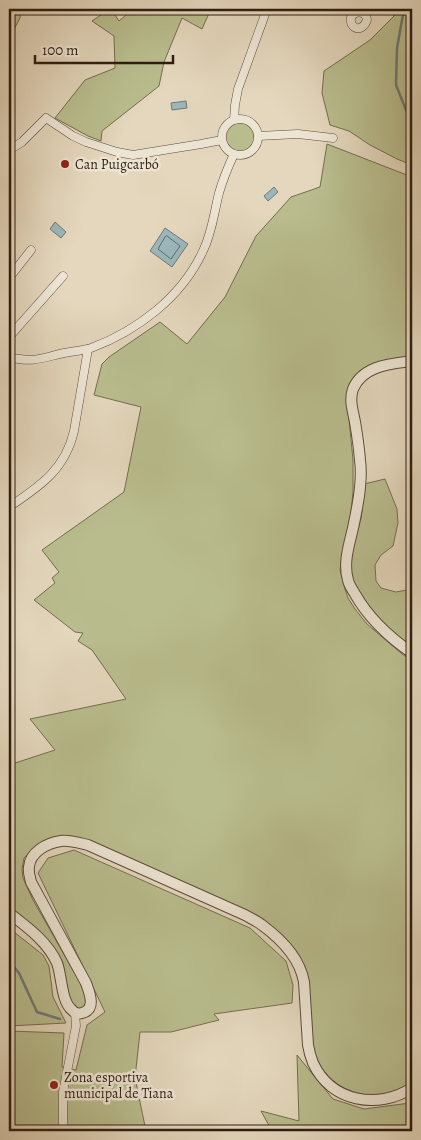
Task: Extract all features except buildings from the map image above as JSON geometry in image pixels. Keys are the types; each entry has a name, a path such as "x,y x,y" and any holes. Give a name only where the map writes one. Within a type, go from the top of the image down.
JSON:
{"street":[{"path":"234,120 234,104 238,89 267,9"},
{"path":"9,150 22,142 46,118 73,136 86,142 133,155 222,140"},
{"path":"243,119 249,121 258,136 255,146 251,151 239,155 228,151 222,140 224,127 229,122 243,119"},
{"path":"258,136 298,134 333,138"},
{"path":"9,357 29,360 42,359 88,348 114,338 137,324 166,302 187,279 204,251 225,173 234,154"},
{"path":"9,278 31,250"},
{"path":"9,337 63,276"},
{"path":"9,507 38,487 52,474 66,454 74,431 88,348"},
{"path":"412,362 380,366 369,370 360,378 353,389 351,404 360,461 360,488 356,516 346,557 346,566 348,581 358,600 371,618 391,638 412,654"},
{"path":"9,913 46,945 58,965 66,1002 76,1013 83,1013 89,1008 92,1001 86,983 31,882 28,867 31,859 43,848 60,842 88,845 245,916 261,924 276,936 298,963 302,972 308,1045 313,1064 330,1085 346,1095 361,1100 380,1100 394,1097 406,1093 412,1088"},
{"path":"63,1131 62,1092 76,1026 76,1013"}],"green space":[{"path":"9,9 21,9 20,18 10,37 9,36"},
{"path":"110,9 119,21 133,9 211,9 202,29 182,18 164,62 159,86 102,131 101,141 55,118 85,80 115,68 114,36 92,21"},
{"path":"394,9 412,9 412,165 370,145 349,131 330,125 322,93 324,71 370,40 394,16"},
{"path":"240,122 251,126 255,137 251,148 240,152 229,148 225,137 229,126"},
{"path":"327,144 412,177 412,358 378,362 366,368 348,409 353,460 353,492 350,521 340,570 348,598 355,609 367,624 412,661 412,1083 396,1092 378,1096 357,1093 340,1086 321,1067 313,1047 297,955 289,943 275,931 98,844 84,839 73,837 34,848 24,858 23,878 33,900 86,993 86,1003 81,1010 72,1004 68,997 61,965 9,909 9,765 55,750 30,719 126,699 92,650 78,641 83,633 75,632 34,600 55,583 52,578 59,572 42,550 124,492 141,407 94,395 102,364 109,357 160,322 187,344 225,297 256,236 291,197 320,187"},
{"path":"385,479 397,509 398,523 393,546 381,555 375,565 376,581 381,588 396,592 412,589 412,647 368,607 353,581 350,567 351,552 361,518 364,484"},
{"path":"74,850 250,928 286,961 293,985 292,1003 214,1014 219,1020 171,1032 140,1032 135,1078 146,1131 9,1131 9,1031 64,1033 62,1067 76,1070 87,1025 105,1012 38,873 48,858"},
{"path":"9,928 43,955 49,966 53,997 66,1023 9,1026"},
{"path":"297,1055 333,1099 364,1109 410,1103 412,1100 412,1131 272,1131 261,1111 299,1121"}],"water":[{"path":"186,101 187,108 172,110 171,103"},
{"path":"274,187 278,192 268,201 264,196"},
{"path":"55,222 66,232 61,238 50,229"},
{"path":"165,228 188,244 172,267 150,251"}],"waterway":[{"path":"404,9 397,48 396,85 406,110 412,116"},
{"path":"9,961 19,973 37,1012 60,1019"}],"place":[{"name":"Can Puigcarbó","path":"65,164"},
{"name":"Zona esportiva municipal de Tiana","path":"54,1085"}]}
